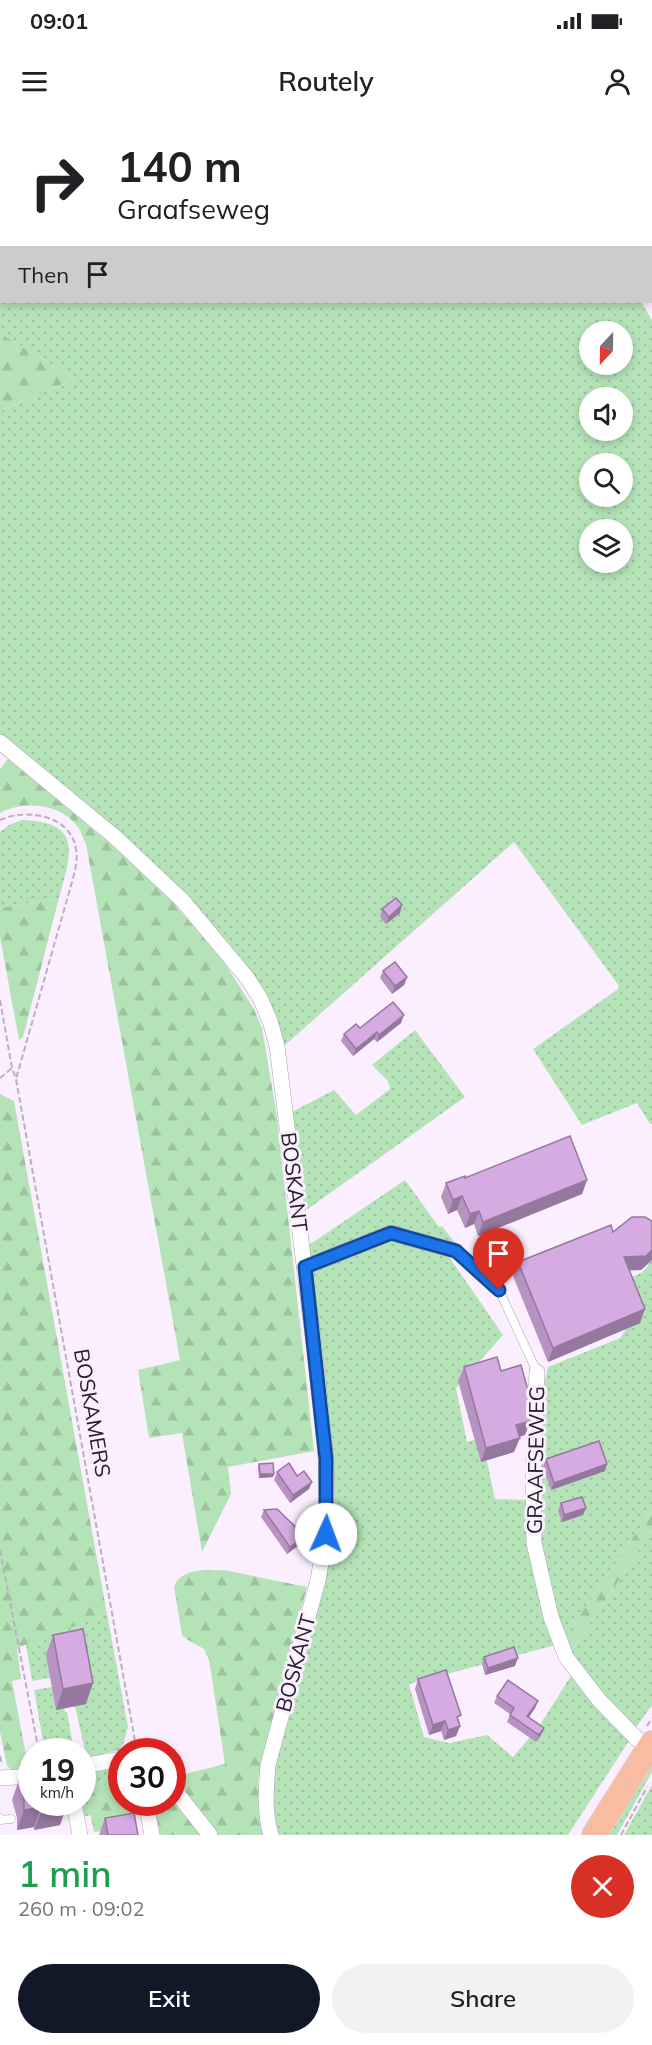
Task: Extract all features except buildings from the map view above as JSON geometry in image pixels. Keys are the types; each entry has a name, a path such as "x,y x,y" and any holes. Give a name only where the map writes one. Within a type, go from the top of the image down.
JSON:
{"main road":[{"name":"GRAAFSEWEG","path":"594,1835 651,1746"}],"street":[{"name":"BOSKANT","path":"0,742 115,837 183,901 248,979 260,998 270,1021 277,1046 326,1459 326,1534 318,1580 267,1765 265,1795 267,1824 271,1835"},
{"name":"GRAAFSEWEG","path":"305,1267 391,1233 456,1251"},
{"name":"GRAAFSEWEG","path":"537,1372 533,1473 534,1543 550,1617 566,1657 599,1700 638,1740 651,1746"},
{"path":"0,1778 18,1777"},
{"path":"186,1805 210,1835"},
{"path":"76,1816 80,1835"},
{"path":"148,1816 152,1835"}],"lane":[{"name":"GRAAFSEWEG","path":"456,1251 499,1290 537,1372"},
{"path":"0,1820 12,1819"}],"path":[{"name":"BOSKAMERS","path":"0,820 17,814 32,814 52,819 70,832 77,851 74,874 16,1079"},
{"name":"BOSKAMERS","path":"0,1000 134,1738"},
{"path":"0,1078 12,1068"},
{"path":"0,1551 36,1738"},
{"path":"621,1835 652,1778"}],"green space":[{"path":"0,303 642,303 652,320 652,1124 637,1103 582,1125 533,1049 618,989 619,986 514,842 284,1046 272,1015 135,847 0,734 0,411 75,379 0,333"},
{"path":"0,333 75,379 0,411"},
{"path":"8,759 132,862 171,900 224,962 254,1009 262,1028 277,1117 314,1451 228,1467 231,1494 202,1552 182,1433 149,1438 138,1370 180,1360 86,844 71,819 52,809 30,805 0,813 0,769"},
{"path":"22,820 42,822 56,827 64,834 69,855 67,868 59,898 0,908 0,832 9,825"},
{"path":"59,898 23,1037 19,1040 0,937 0,908"},
{"path":"415,1030 465,1097 302,1213 290,1113 334,1090 356,1115 390,1089 388,1081 372,1065"},
{"path":"0,1094 14,1101 107,1614 17,1648 21,1679 12,1681 23,1738 18,1738 18,1772 14,1772 7,1766 0,1732"},
{"path":"405,1180 439,1227 442,1226 455,1243 445,1251 503,1335 456,1388 467,1442 482,1438 495,1499 527,1500 556,1645 409,1684 424,1737 449,1743 487,1735 513,1757 540,1725 572,1674 629,1741 568,1835 277,1835 275,1827 271,1785 329,1544 306,1247"},
{"path":"652,1220 652,1510 564,1639 549,1587 539,1531 544,1385 548,1367 620,1338 625,1331 631,1277 644,1271 651,1258 624,1229"},
{"path":"652,1510 652,1531 571,1652 564,1639"},
{"path":"652,1531 652,1705 637,1726 633,1726 611,1705 571,1652"},
{"path":"224,1570 307,1587 258,1780 259,1808 264,1835 216,1835 186,1795 186,1774 225,1764 209,1659 204,1649 182,1635 174,1587 182,1576 202,1571"},
{"path":"107,1614 128,1727 125,1738 108,1738 108,1753 96,1756 96,1738 82,1738 75,1706 86,1703 75,1650 50,1678 32,1681 26,1644"},
{"path":"52,1687 56,1709 64,1708 67,1712 72,1738 43,1738 34,1690"},
{"path":"652,1758 652,1772 617,1835 602,1835"},
{"path":"108,1768 108,1784 96,1788 96,1770"},
{"path":"108,1784 108,1816 136,1816 126,1828 94,1832 91,1816 96,1816 96,1788"},
{"path":"652,1785 652,1835 624,1835"},
{"path":"186,1811 204,1835 160,1835 156,1816 186,1816"}],"route":[{"path":"326,1534 326,1459 305,1267 391,1233 456,1251 499,1290"}]}
